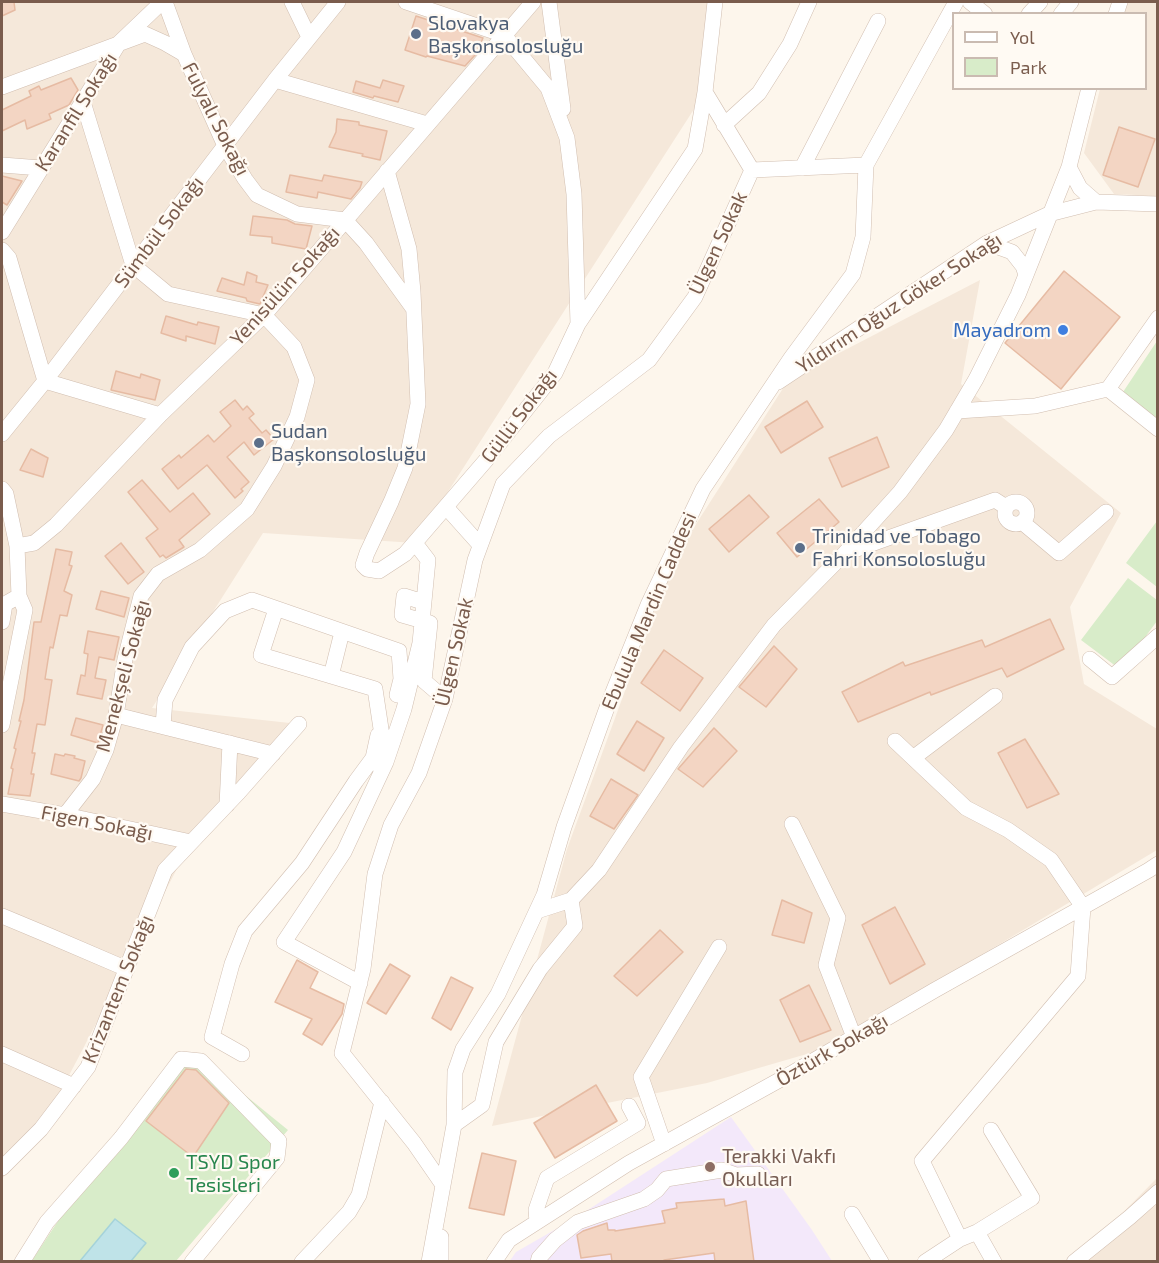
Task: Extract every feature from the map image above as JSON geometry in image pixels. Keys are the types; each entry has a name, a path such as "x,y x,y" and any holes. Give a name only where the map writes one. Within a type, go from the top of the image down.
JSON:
{"street":[{"name":"Karanfil Sokağı","path":"2,232 119,43 163,2"},
{"path":"163,2 184,54"},
{"path":"292,2 309,36"},
{"name":"Sümbül Sokağı","path":"2,434 309,36 338,2"},
{"path":"406,2 504,35"},
{"name":"Yenisülün Sokağı","path":"17,546 34,543 56,525 160,415 264,315 533,2"},
{"name":"Güllü Sokağı","path":"413,308 418,404 405,468 363,565 367,569 378,571 410,548 487,459 555,373 578,324 574,194 549,2"},
{"path":"578,324 695,149 705,92 716,2"},
{"path":"724,125 759,93 790,44 809,2"},
{"name":"Ebulula Mardin Caddesi","path":"429,1262 454,1125 455,1072 464,1049 498,994 544,895 564,827 609,702 648,605 703,489 772,385 853,274 862,237 866,165 956,2"},
{"path":"970,2 983,12"},
{"path":"802,168 878,21"},
{"name":"Fulyalı Sokağı","path":"2,87 145,34 184,54 225,146 257,195 297,214 345,220"},
{"name":"Güllü Sokağı","path":"504,35 549,88 567,138"},
{"path":"275,80 427,124"},
{"path":"537,911 571,900 599,870 681,747 774,625 844,554 900,492 946,430 1018,295 1069,167 1088,90"},
{"path":"705,92 752,170 866,165"},
{"path":"83,102 133,265 168,294 264,315"},
{"path":"2,165 41,168"},
{"path":"1069,167 1080,188 1096,202"},
{"name":"Ülgen Sokak","path":"443,1185 414,1143 342,1053 363,969 375,874 391,825 418,773 445,699 475,560 503,484 549,436 649,360 694,297 752,170"},
{"path":"387,171 409,249 413,308"},
{"name":"Yıldırım Oğuz Göker Sokağı","path":"772,385 987,243 1049,214 1096,202 1158,204"},
{"path":"345,220 366,243 413,308"},
{"path":"987,243 1012,252 1023,266 1026,275"},
{"path":"2,250 9,258 45,381 160,415"},
{"name":"Menekşeli Sokağı","path":"65,815 93,779 106,750 116,716 125,659 141,596 158,574 200,550 247,508 274,466 297,417 307,380 294,346 264,315"},
{"path":"957,411 1035,406 1108,389 1158,318"},
{"path":"1108,389 1158,429"},
{"path":"2,489 6,494 17,546 19,596 25,610 2,725"},
{"path":"844,554 995,500 1006,507 1012,502 1020,502 1026,508 1027,516 1022,522 1059,553 1106,512"},
{"path":"446,507 480,545"},
{"path":"410,548 428,560 423,602 404,596 402,615 430,623 424,681 445,699"},
{"path":"2,593 19,596"},
{"path":"2,622 5,604 19,596"},
{"path":"163,726 165,700 192,647 225,611 252,600 399,651 401,679 383,745"},
{"path":"276,609 261,655 375,689 386,762"},
{"path":"360,983 284,942 344,852 386,762 404,709 420,643 422,621"},
{"path":"331,676 342,632"},
{"path":"1090,659 1112,677 1158,636"},
{"path":"913,758 995,696"},
{"path":"116,716 273,754"},
{"name":"Krizantem Sokağı","path":"2,1168 41,1129 88,1067 165,870 299,724"},
{"path":"242,1054 212,1037 232,964 244,931 302,863 373,758 380,727"},
{"path":"895,741 966,808 1008,830 1051,860 1083,907 1078,976 922,1161 960,1239"},
{"path":"226,805 230,743"},
{"path":"356,781 386,762"},
{"name":"Figen Sokağı","path":"2,804 191,842"},
{"path":"792,824 838,918 826,965 854,1037"},
{"name":"Öztürk Sokağı","path":"496,1262 508,1240 629,1163 794,1072 1158,864"},
{"path":"454,1125 482,1105 496,1042 540,969 575,926 571,900"},
{"path":"2,916 128,969"},
{"path":"664,1144 641,1077 719,947"},
{"path":"2,1054 74,1086"},
{"path":"22,1262 47,1222 121,1138 181,1059 201,1060 279,1141 277,1158 192,1262"},
{"path":"302,1262 350,1212 359,1195 382,1102"},
{"path":"537,1222 536,1210 547,1178 638,1123 629,1106"},
{"path":"925,1262 1032,1198 991,1130"},
{"path":"538,1262 555,1240 578,1222 644,1199 657,1190 666,1179 722,1170 736,1175 758,1174"},
{"path":"1079,1260 1158,1192"},
{"path":"441,1201 441,1262"},
{"path":"852,1214 881,1262"},
{"path":"977,1232 994,1262"}],"shaded area":[{"path":"2,2 711,2 705,92 415,543 263,533 152,708 299,724 191,842 41,1129 2,1179"},
{"path":"1126,2 1157,2 1157,196 1114,194 1084,153 1100,90 1147,90 1147,12 1122,12"},
{"path":"980,280 961,384 1121,513 1070,607 1084,684 1157,729 1157,850 824,1049 707,1083 492,1126 567,849 673,560 789,379"},
{"name":"Terakki Vakfı Okulları","path":"731,1117 832,1261 509,1262 516,1252 577,1217"},
{"path":"1157,1178 1157,1261 1073,1262 1079,1257"}],"green space":[{"path":"1157,341 1157,420 1123,392"},
{"path":"1157,521 1157,587 1126,563"},
{"path":"1128,578 1157,600 1157,621 1121,670 1081,640"},
{"name":"TSYD Spor Tesisleri","path":"192,1052 288,1130 176,1261 31,1262 62,1215"}],"water":[{"path":"115,1219 146,1243 131,1261 80,1261"}],"building":[{"path":"2,2 14,2 15,10 2,16"},
{"path":"416,16 483,38 476,54 465,66 405,50"},
{"path":"71,78 78,90 69,105 49,114 51,119 27,129 25,120 2,131 2,110 31,96 29,91 39,86 41,90"},
{"path":"383,80 404,86 398,102 353,92 356,81 380,88"},
{"path":"337,119 359,122 359,125 387,131 380,160 329,147 336,132"},
{"path":"1119,127 1155,139 1138,187 1103,175"},
{"path":"290,175 322,181 324,175 362,182 351,199 318,192 317,198 286,192"},
{"path":"2,176 22,181 7,205 2,202"},
{"path":"253,216 312,226 306,249 272,243 272,237 250,235"},
{"name":"Mayadrom","path":"1064,271 1120,317 1061,389 1005,343"},
{"path":"247,272 257,276 256,282 268,285 260,304 217,291 222,278 244,285"},
{"path":"166,316 197,325 198,322 219,327 215,344 186,336 186,341 161,333"},
{"path":"116,371 140,378 141,374 160,380 155,400 111,390"},
{"path":"235,400 243,410 247,406 254,414 249,418 262,433 266,430 274,439 254,455 244,442 227,457 249,482 235,498 207,465 178,489 162,469 179,455 181,458 208,435 214,442 231,426 220,412"},
{"path":"807,401 823,427 781,453 765,427"},
{"path":"877,437 889,467 842,487 829,458"},
{"path":"31,449 48,458 43,477 20,470"},
{"path":"142,480 170,512 193,493 210,514 179,540 184,547 166,558 163,555 160,557 146,538 158,529 128,492"},
{"path":"749,495 769,517 729,552 709,529"},
{"path":"819,499 839,522 797,557 777,533"},
{"path":"121,543 144,572 128,584 105,556"},
{"path":"56,549 72,552 69,565 72,566 64,591 72,595 67,616 60,615 53,648 50,647 45,679 52,680 45,725 37,724 32,753 35,753 30,796 8,794 16,749 14,748 21,721 19,721 34,622 41,622"},
{"path":"101,591 129,598 124,617 96,609"},
{"path":"1050,619 1064,649 1007,677 1002,668 931,695 930,692 858,722 842,692 903,662 905,666 982,640 985,647"},
{"path":"88,631 119,637 114,660 99,657 95,678 106,680 102,699 77,694 81,675 85,676 88,654 84,653"},
{"path":"774,646 797,669 766,707 739,687"},
{"path":"664,650 703,678 680,711 641,683"},
{"path":"76,718 103,725 98,743 71,735"},
{"path":"637,721 664,738 644,771 617,754"},
{"path":"714,728 737,751 703,787 678,769"},
{"path":"1025,739 1059,794 1027,808 998,753"},
{"path":"55,754 75,756 74,758 85,761 79,781 51,774"},
{"path":"611,779 638,795 614,829 590,816"},
{"path":"782,900 812,913 804,943 772,935"},
{"path":"895,907 925,964 890,984 862,925"},
{"path":"660,930 683,952 637,996 614,976"},
{"path":"297,960 318,972 310,988 344,1004 342,1014 322,1045 303,1034 312,1019 275,1002"},
{"path":"390,964 410,976 386,1014 367,1003"},
{"path":"451,977 473,988 451,1030 432,1018"},
{"path":"809,985 831,1030 800,1042 780,1000"},
{"path":"186,1069 196,1070 229,1103 193,1157 146,1121"},
{"path":"596,1085 617,1121 555,1158 534,1123"},
{"path":"482,1153 516,1161 504,1215 469,1208"},
{"path":"724,1199 725,1206 746,1201 754,1262 715,1262 714,1253 664,1260 664,1262 612,1262 611,1254 581,1258 577,1235 583,1231 607,1223 608,1230 615,1231 665,1223 662,1211 677,1208 676,1203"}],"place":[{"name":"Slovakya Başkonsolosluğu","path":"416,34"},
{"name":"Mayadrom","path":"1063,330"},
{"name":"Sudan Başkonsolosluğu","path":"259,443"},
{"name":"Trinidad ve Tobago Fahri Konsolosluğu","path":"800,548"},
{"name":"Terakki Vakfı Okulları","path":"710,1167"},
{"name":"TSYD Spor Tesisleri","path":"174,1173"}]}
